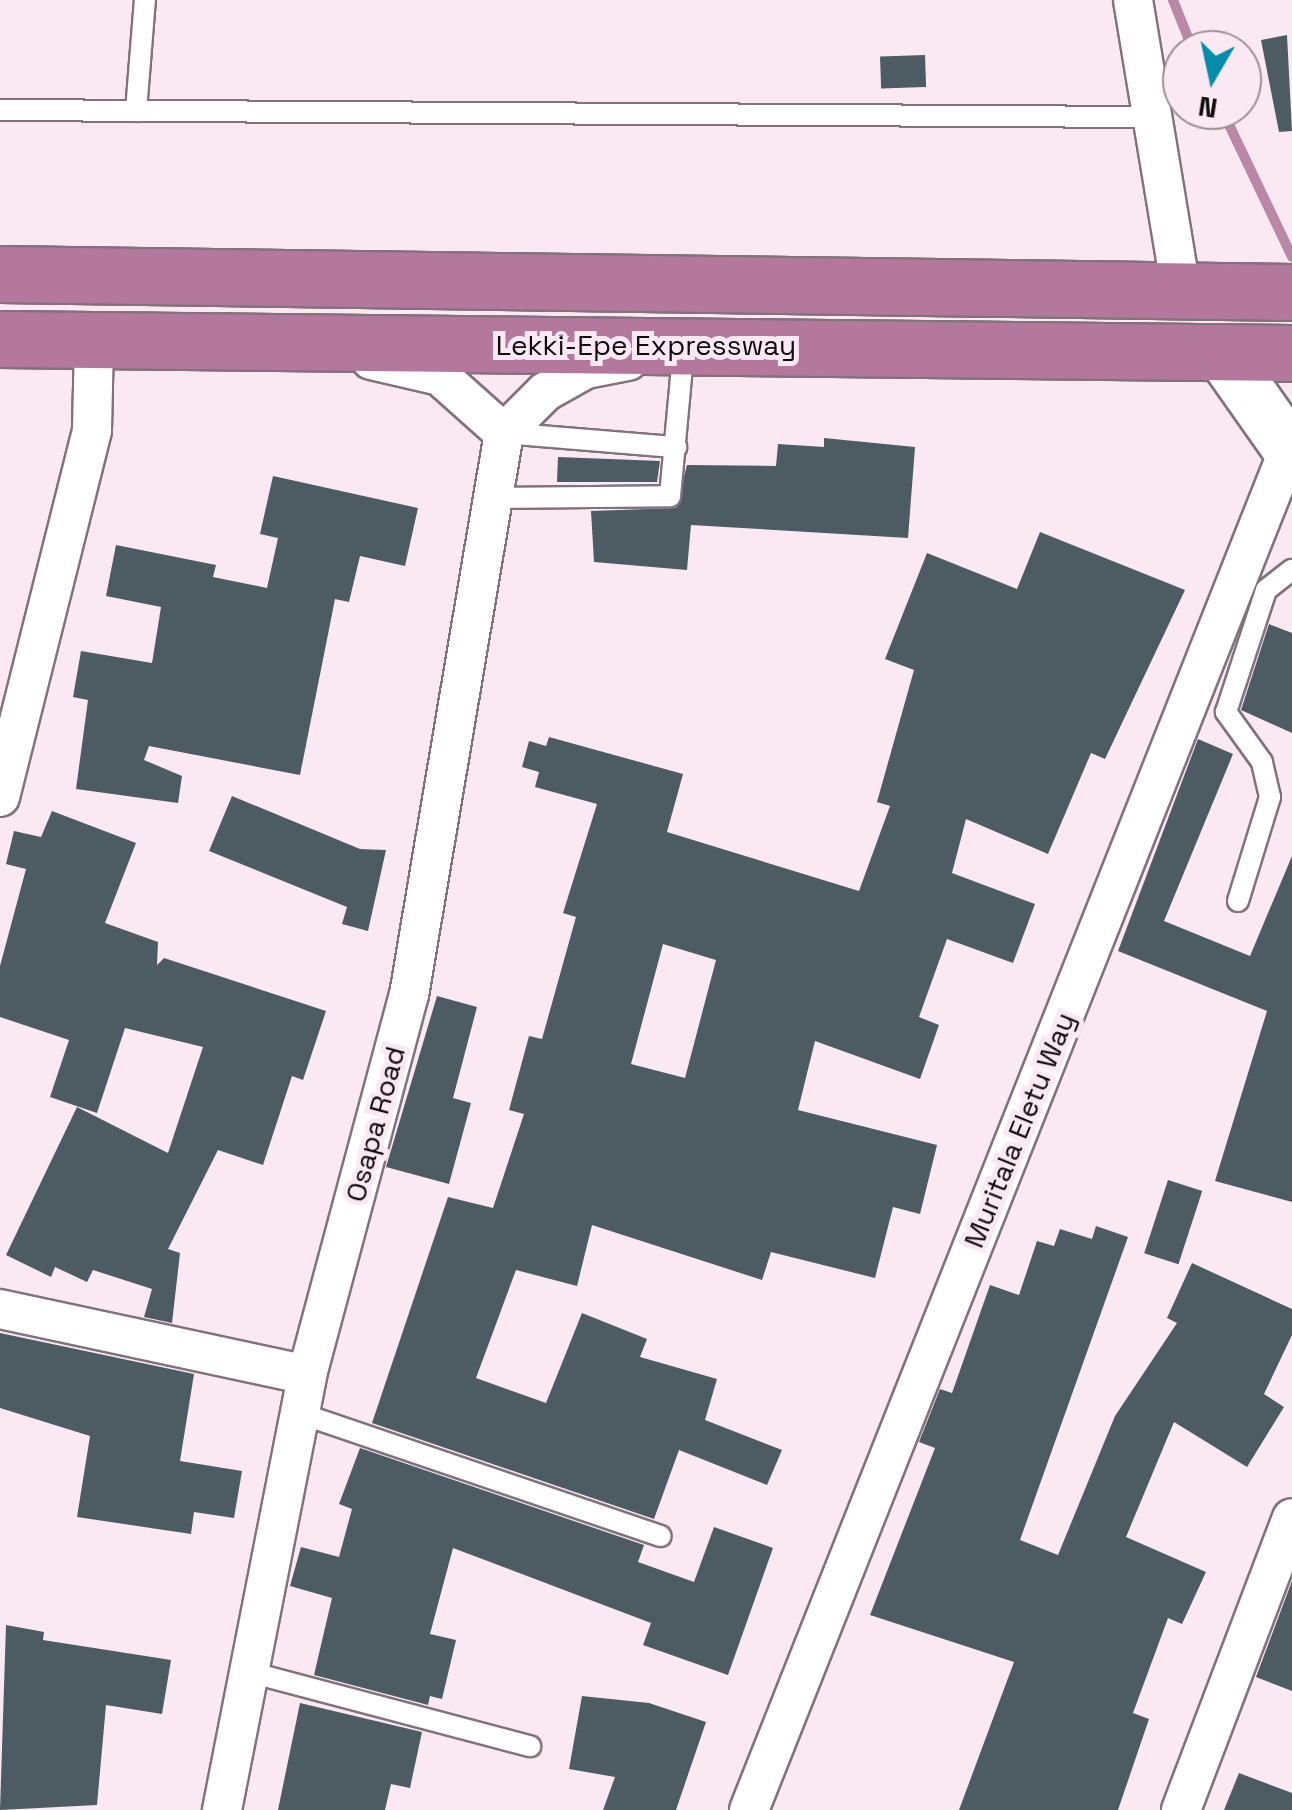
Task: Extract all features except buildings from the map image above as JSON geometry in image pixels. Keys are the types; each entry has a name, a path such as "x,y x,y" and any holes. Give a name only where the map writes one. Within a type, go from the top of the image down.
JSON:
{"highway":[{"path":"0,274 1292,292"},
{"name":"Lekki-Epe Expressway","path":"0,339 305,346 689,345 1259,353"}],"street":[{"path":"1133,0 1157,118 1205,290"},
{"path":"0,798 92,430 94,341"},
{"path":"305,346 440,376 504,432 586,369 689,345"},
{"path":"1259,353 1291,451"},
{"name":"Osapa Road","path":"222,1810 298,1413 410,995 504,432"},
{"name":"Muritala Eletu Way","path":"749,1810 1291,451"},
{"path":"0,1309 307,1375"},
{"path":"1181,1810 1292,1518"}],"lane":[{"path":"136,111 145,0"},
{"path":"0,110 1157,118"},
{"path":"493,498 670,496 689,345"},
{"path":"504,432 676,447"},
{"path":"1238,901 1270,797 1262,762 1226,712 1266,590 1292,570"},
{"path":"298,1413 661,1536"},
{"path":"249,1672 530,1746"}],"waterway":[{"path":"1173,0 1185,30"},
{"path":"1232,130 1292,257"}]}
